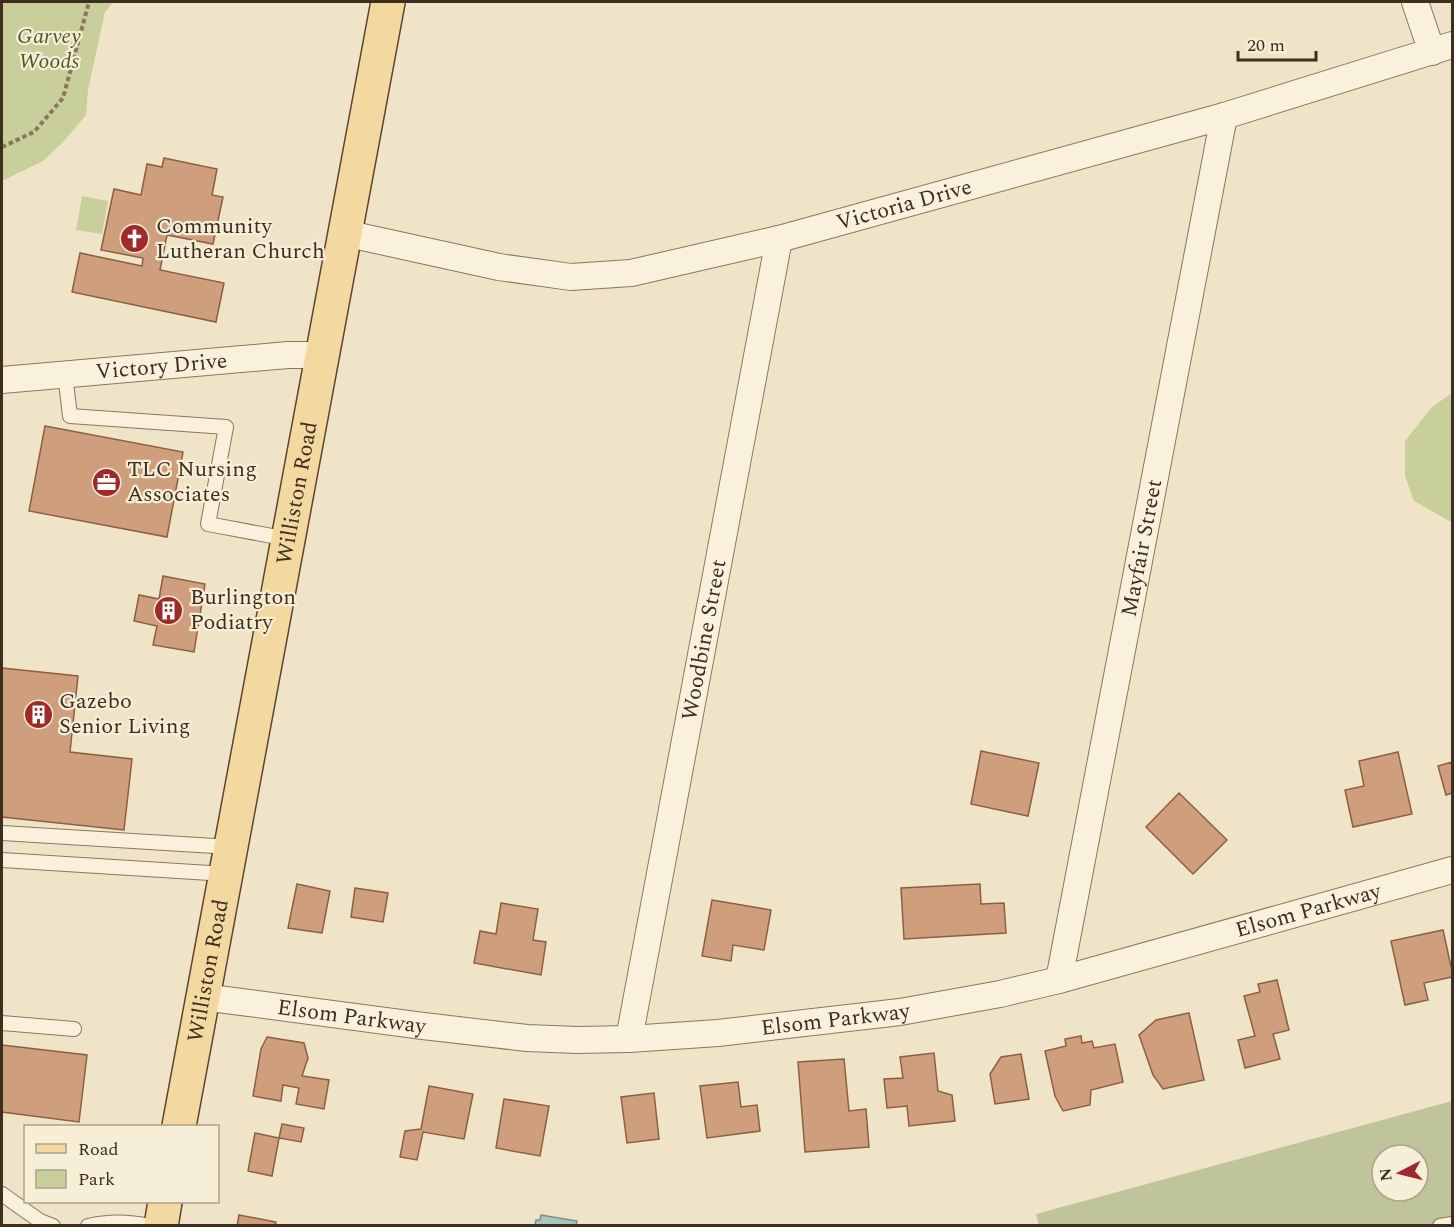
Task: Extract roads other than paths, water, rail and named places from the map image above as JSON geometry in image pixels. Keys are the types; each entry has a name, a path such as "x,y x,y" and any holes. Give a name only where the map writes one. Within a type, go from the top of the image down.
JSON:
{"main road":[{"name":"Williston Road","path":"179,1125 388,2"},
{"path":"161,1226 165,1203"}],"street":[{"path":"1415,2 1442,49"},
{"name":"Victoria Drive","path":"344,233 500,267 572,277 631,273 779,238 1224,116 1442,49"},
{"name":"Mayfair Street","path":"1059,980 1224,116"},
{"name":"Woodbine Street","path":"629,1039 779,238"},
{"name":"Victory Drive","path":"2,380 281,356 322,355"},
{"name":"Elsom Parkway","path":"203,997 527,1038 629,1039 718,1033 900,1012 1000,994 1059,980 1452,870"}],"lane":[{"path":"65,374 70,416 226,427 208,524 288,539"},
{"path":"2,833 228,861"},
{"path":"2,860 228,861"},
{"path":"2,1023 74,1029"},
{"path":"2,1194 40,1221 53,1226"},
{"path":"88,1226 104,1222 127,1221 149,1226"},
{"path":"1440,1226 1452,1224"}],"water":[{"path":"541,1215 577,1221 576,1225 535,1225"}],"place":[{"name":"Community Lutheran Church","path":"135,239"},
{"name":"TLC Nursing Associates","path":"106,482"},
{"name":"Burlington Podiatry","path":"169,610"},
{"name":"Gazebo Senior Living","path":"38,714"}],"park label":[{"name":"Garvey Woods","path":"49,48"}]}
